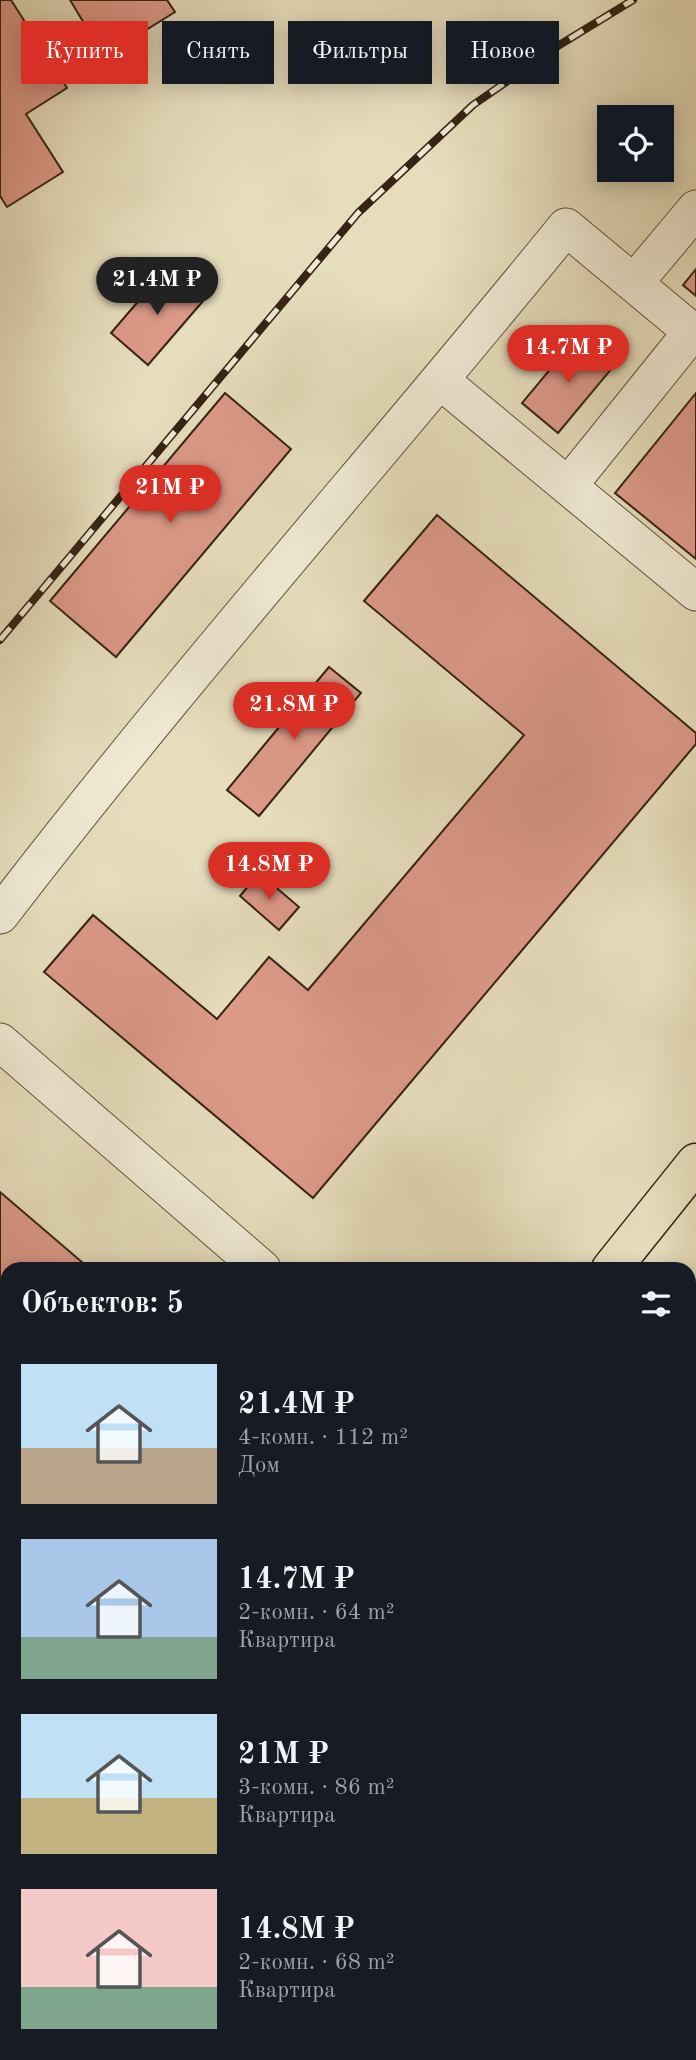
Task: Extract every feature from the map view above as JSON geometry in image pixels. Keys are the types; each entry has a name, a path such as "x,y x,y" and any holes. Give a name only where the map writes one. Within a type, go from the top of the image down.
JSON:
{"highway":[{"path":"617,1262 696,1163"}],"lane":[{"path":"634,283 696,209"},
{"path":"0,915 299,547 441,381 566,227 694,333 568,486"},
{"path":"441,381 696,592"},
{"path":"0,1042 254,1262"}],"building":[{"path":"0,0 11,0 24,21 21,21 21,84 64,84 67,88 26,114 63,172 7,207 0,196"},
{"path":"70,0 167,0 175,12 148,29 148,21 83,21"},
{"path":"166,269 203,301 148,365 111,333"},
{"path":"696,269 696,296 683,285"},
{"path":"577,337 613,367 558,433 522,403"},
{"path":"225,393 291,449 116,657 50,601"},
{"path":"696,393 696,559 615,493"},
{"path":"437,515 696,733 696,744 313,1198 44,972 93,915 217,1019 269,957 308,990 524,735 364,601"},
{"path":"329,667 361,693 259,816 227,790"},
{"path":"259,873 299,907 279,930 240,896"},
{"path":"0,1192 82,1262 0,1262"}],"railway":[{"path":"0,640 358,213 473,105 561,44 633,0"}]}
